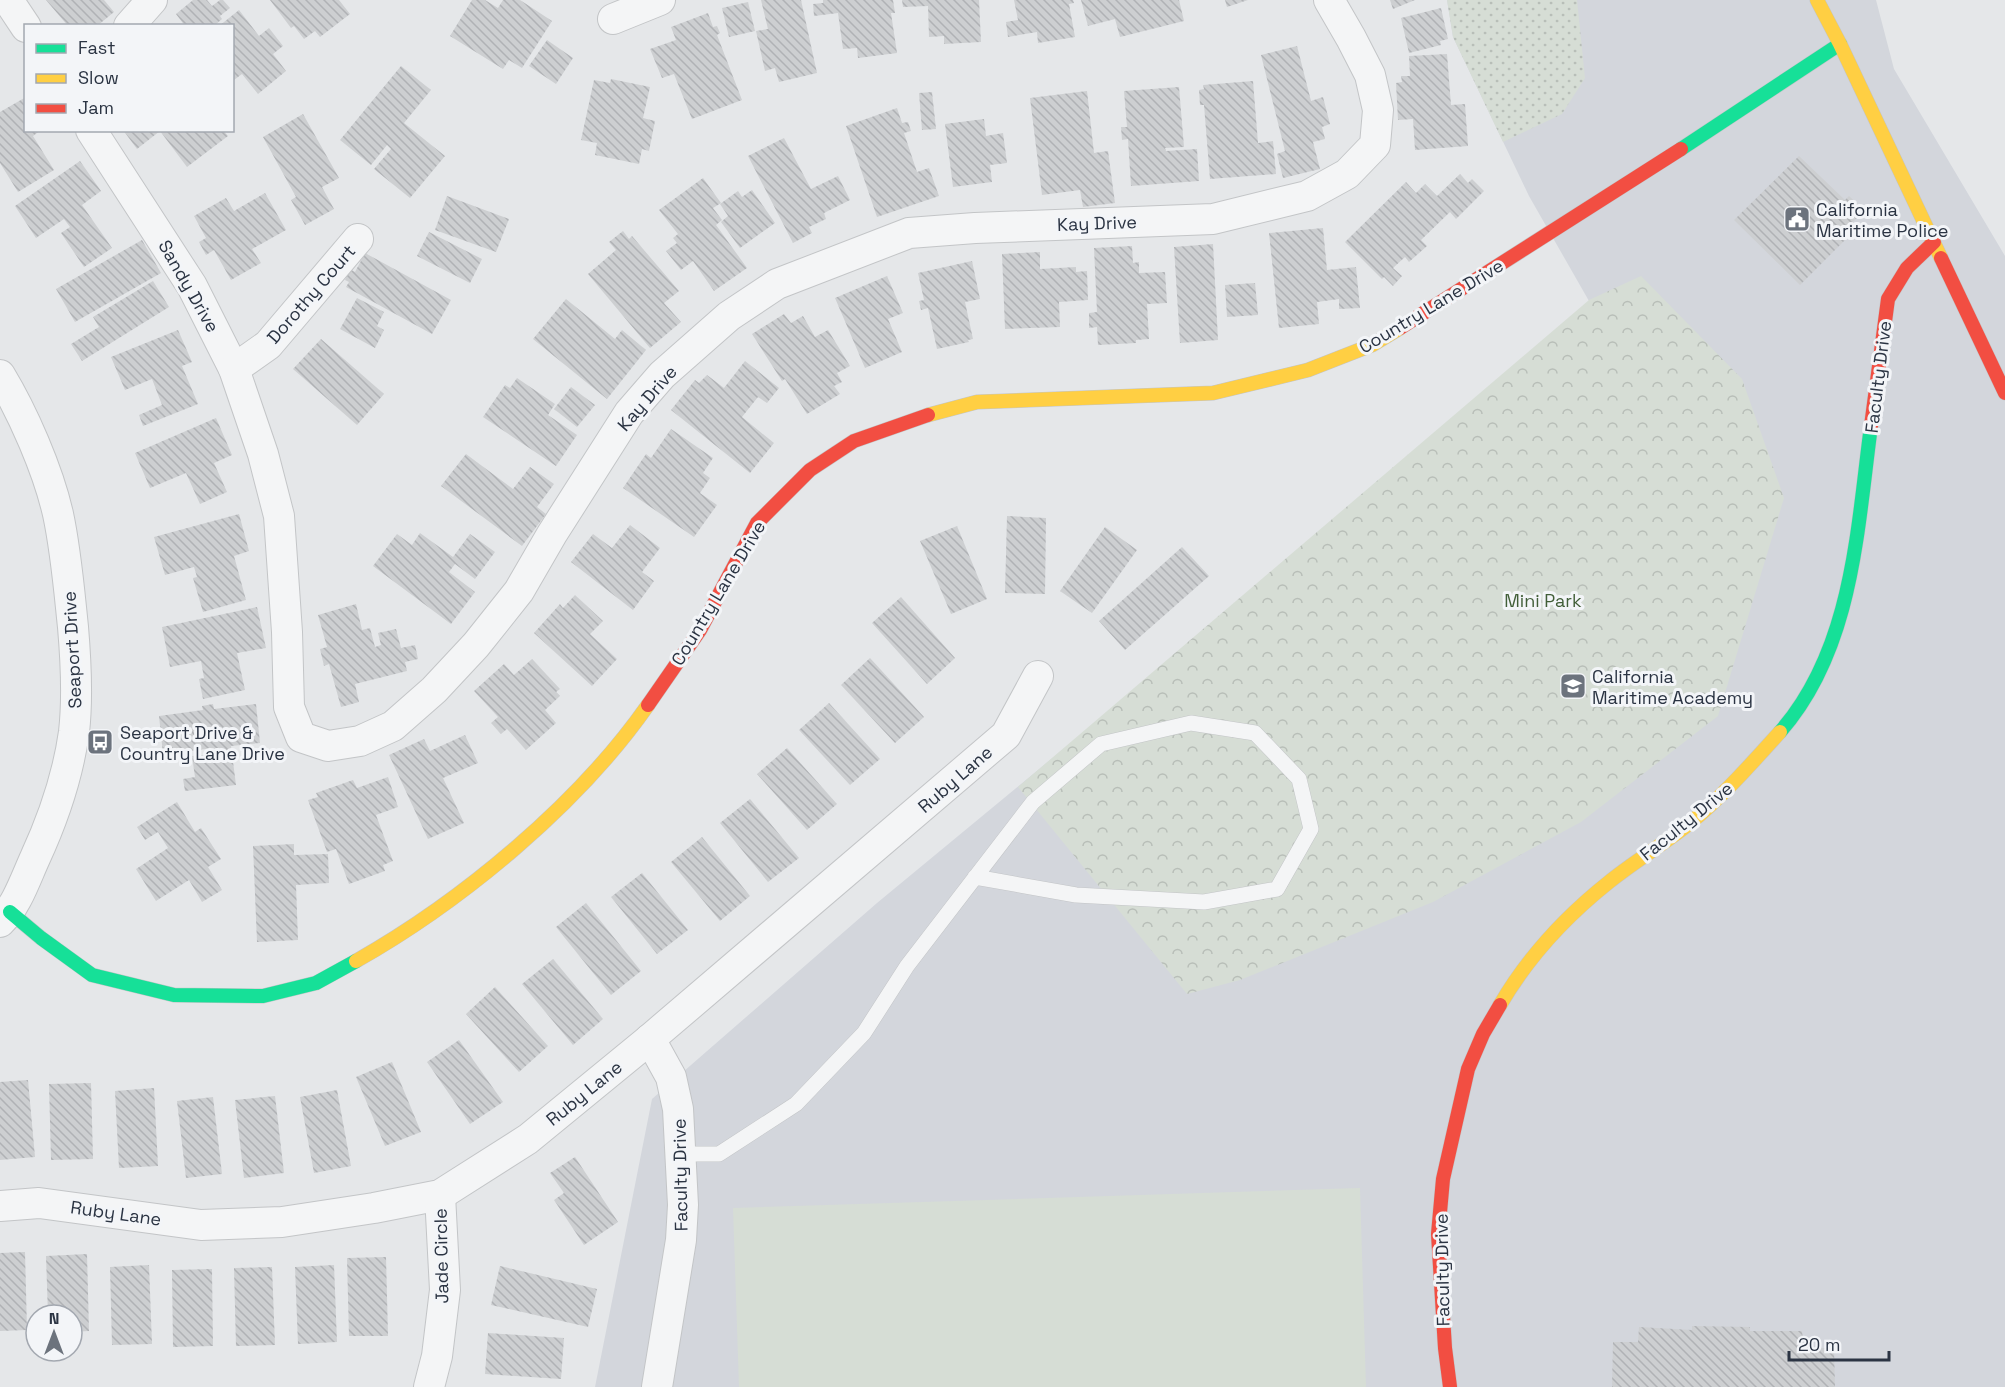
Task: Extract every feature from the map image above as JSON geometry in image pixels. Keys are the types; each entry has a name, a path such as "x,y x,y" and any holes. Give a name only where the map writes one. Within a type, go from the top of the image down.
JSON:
{"street":[{"path":"8,0 24,24"},
{"path":"131,24 152,0"},
{"path":"613,19 660,0"},
{"name":"Kay Drive","path":"262,454 279,516 287,632 289,706 301,737 328,746 360,741 393,726 434,690 476,645 519,591 552,534 629,413 662,375 729,316 777,284 909,233 975,228 1213,219 1308,196 1347,174 1375,145 1378,110 1370,75 1329,0"},
{"path":"1816,0 1840,44 2005,393"},
{"name":"Country Lane Drive","path":"5,917 41,938 92,975 174,995 263,996 316,983 394,939 476,880 560,807 630,730 700,630 757,523 810,470 854,441 919,417 977,402 1214,393 1308,370 1372,345 1700,138 1840,44"},
{"name":"Sandy Drive","path":"92,132 192,286 234,369 262,454"},
{"name":"Dorothy Court","path":"234,369 268,345 358,239"},
{"name":"Faculty Drive","path":"1450,1387 1444,1337 1438,1234 1443,1179 1468,1069 1483,1034 1507,993 1534,955 1562,922 1608,882 1690,823 1739,778 1790,720 1818,675 1842,612 1853,560 1888,299 1899,275 1907,265 1934,242"},
{"name":"Seaport Drive","path":"0,375 37,453 58,513 69,583 75,653 76,705 74,734 65,774 45,837 5,917"},
{"name":"Ruby Lane","path":"0,1206 39,1203 201,1225 282,1222 440,1195 528,1139 650,1039 1006,735 1038,676"},
{"name":"Faculty Drive","path":"650,1039 671,1077 678,1109 682,1154 681,1240 657,1387"},
{"name":"Jade Circle","path":"429,1387 437,1356 445,1290 440,1195"}],"lane":[{"path":"682,1154 719,1154 796,1104 864,1034 907,966 975,877 1033,802 1101,744 1191,723 1255,733 1299,779 1311,829 1277,889 1204,902 1076,895 975,877"}],"shaded area":[{"name":"California Maritime Academy","path":"1447,0 1876,0 1894,69 2005,256 2005,1387 595,1387 652,1099 877,903 1263,584 1589,301 1529,196 1453,37"}],"green space":[{"path":"1447,0 1577,0 1585,78 1562,114 1503,142 1453,37"},
{"name":"Mini Park","path":"1641,276 1742,379 1784,498 1718,716 1581,822 1433,902 1240,980 1187,994 1018,787 1589,300"},
{"path":"1360,1188 1366,1387 739,1387 733,1208"}],"building":[{"path":"46,0 104,0 114,12 99,24 66,24"},
{"path":"193,0 207,0 212,6 223,0 230,8 220,16 222,19 216,24 184,24 176,14"},
{"path":"270,0 339,0 350,14 320,37 315,31 304,39 294,26 291,28"},
{"path":"472,0 485,0 498,8 503,0 520,0 552,21 522,68 509,60 503,69 450,36"},
{"path":"761,0 801,0 817,73 779,82 775,68 765,71 756,31 768,29"},
{"path":"823,0 893,0 895,13 891,13 897,53 858,58 857,48 843,49 838,13 814,16 813,4 823,3"},
{"path":"902,0 979,0 981,42 944,44 944,36 929,37 928,6 903,7"},
{"path":"1014,0 1073,0 1074,3 1069,4 1075,37 1038,43 1037,32 1008,37 1006,22 1018,20"},
{"path":"1081,0 1179,0 1184,21 1120,37 1115,19 1088,26"},
{"path":"1225,0 1248,0 1227,7"},
{"path":"1390,0 1415,0 1393,9"},
{"path":"748,2 755,31 729,37 722,8"},
{"path":"1441,8 1448,39 1440,41 1441,45 1409,53 1401,18"},
{"path":"239,10 259,36 269,28 283,46 273,54 286,71 258,94 242,74 234,80 234,24 222,24"},
{"path":"708,13 713,27 717,26 720,33 717,35 742,100 692,119 674,74 662,78 650,49 676,40 671,27"},
{"path":"547,40 573,58 556,84 529,66"},
{"path":"1297,46 1311,101 1323,97 1330,124 1322,127 1325,139 1313,142 1320,169 1283,178 1277,154 1285,151 1261,55"},
{"path":"1447,54 1451,105 1465,104 1468,146 1415,150 1413,119 1398,120 1396,83 1402,82 1401,76 1410,76 1409,56"},
{"path":"401,66 431,90 404,123 445,156 410,198 374,169 391,149 387,145 371,165 340,140"},
{"path":"611,79 650,87 643,118 655,121 649,151 642,149 639,164 595,155 597,143 581,140 594,80 610,83"},
{"path":"1253,81 1258,143 1273,141 1276,174 1210,179 1204,105 1200,105 1199,90 1204,89 1203,85"},
{"path":"1179,87 1184,147 1165,148 1166,151 1197,149 1199,181 1131,186 1128,139 1122,140 1121,127 1127,127 1124,91"},
{"path":"1087,91 1094,153 1108,151 1115,203 1083,207 1080,190 1042,195 1030,98"},
{"path":"932,92 936,129 922,130 919,93"},
{"path":"24,98 24,132 38,132 33,136 54,170 18,192 0,163 0,112"},
{"path":"897,108 902,123 908,122 911,131 904,133 917,172 929,168 939,196 877,217 846,126"},
{"path":"303,114 339,178 322,187 334,209 305,225 291,200 296,197 263,137"},
{"path":"984,119 986,136 1003,133 1007,163 990,165 992,182 953,187 945,124"},
{"path":"124,132 159,132 137,149"},
{"path":"161,132 225,132 228,136 187,167"},
{"path":"784,138 811,189 838,176 850,200 824,213 826,219 809,227 812,233 793,243 748,156"},
{"path":"1799,156 1845,200 1849,196 1865,211 1845,229 1851,234 1800,285 1734,220"},
{"path":"80,161 101,191 82,205 112,248 84,267 61,233 70,227 64,219 36,238 15,206"},
{"path":"1460,174 1468,183 1472,179 1484,191 1456,219 1450,212 1421,240 1427,246 1409,262 1405,257 1393,268 1402,276 1393,286 1384,277 1382,279 1345,242 1406,182 1416,193 1425,184 1437,196"},
{"path":"703,178 721,203 713,208 722,220 716,225 747,268 714,291 693,261 681,270 666,251 677,243 673,238 678,234 659,210"},
{"path":"752,190 775,223 740,248 721,222 728,216 720,204 738,191 742,197"},
{"path":"265,193 286,230 252,249 261,263 231,280 214,250 206,255 199,242 206,238 194,216 226,198 234,211"},
{"path":"447,196 509,219 496,252 435,230"},
{"path":"1323,228 1327,270 1356,267 1360,308 1339,309 1339,299 1317,302 1319,324 1279,328 1269,233"},
{"path":"623,231 629,239 632,236 679,291 664,303 681,322 650,348 588,274 616,250 609,242"},
{"path":"429,232 482,259 470,283 417,256"},
{"path":"142,240 161,273 75,322 56,289"},
{"path":"1213,244 1218,340 1180,343 1174,247"},
{"path":"1132,246 1133,263 1139,262 1139,273 1165,272 1167,303 1147,304 1149,339 1136,340 1136,343 1098,345 1097,327 1089,328 1089,313 1097,312 1094,248"},
{"path":"1040,252 1040,269 1076,267 1076,272 1087,271 1088,300 1059,302 1060,327 1005,329 1002,254"},
{"path":"365,253 451,300 432,334 346,287 349,282 345,280 350,269 355,272"},
{"path":"972,261 980,299 965,302 973,339 968,340 969,342 937,349 928,308 921,310 919,301 924,300 918,273"},
{"path":"887,276 903,313 888,319 902,352 865,368 835,298"},
{"path":"153,281 169,307 82,361 71,344 99,327 93,317"},
{"path":"1255,283 1258,315 1227,317 1225,285"},
{"path":"357,298 384,312 377,326 384,330 375,348 340,329"},
{"path":"566,299 615,339 622,330 646,350 607,399 533,339"},
{"path":"784,314 791,323 803,316 815,337 828,330 850,366 837,373 842,382 834,386 840,394 807,414 785,379 782,381 752,334"},
{"path":"178,330 192,362 182,366 198,404 143,426 139,415 162,405 152,379 125,390 111,357"},
{"path":"321,339 384,394 357,425 293,369"},
{"path":"745,361 779,388 767,403 758,397 742,417 774,443 750,473 671,410 695,380 699,383 707,375 724,388"},
{"path":"517,378 555,404 548,415 577,435 556,466 483,417 505,385 510,388"},
{"path":"571,387 595,405 577,427 554,409"},
{"path":"216,418 232,455 214,463 227,492 200,504 186,473 150,488 135,453"},
{"path":"671,429 713,458 703,473 710,478 700,493 717,505 694,537 623,488 646,454 651,458"},
{"path":"466,454 513,489 530,467 554,484 537,507 546,514 522,546 441,486"},
{"path":"239,514 249,551 234,556 246,600 203,612 193,578 197,577 194,567 165,575 154,537"},
{"path":"1007,516 1046,518 1045,594 1005,593"},
{"path":"630,525 660,548 642,572 654,581 633,610 571,562 593,534 612,548"},
{"path":"957,526 987,599 951,614 920,541"},
{"path":"1105,527 1137,550 1092,613 1060,591"},
{"path":"420,533 453,557 470,534 495,552 475,579 455,564 449,572 475,592 451,624 373,566 397,534 412,545"},
{"path":"1182,547 1209,576 1125,650 1099,621"},
{"path":"575,595 603,621 590,634 617,659 592,686 534,633 560,604 563,608"},
{"path":"901,597 955,658 927,684 872,623"},
{"path":"356,604 362,630 370,628 375,647 381,645 378,633 396,629 401,648 415,645 418,659 405,662 407,671 355,684 359,702 341,707 329,664 324,666 320,649 327,647 318,615"},
{"path":"257,607 266,648 237,653 245,690 203,699 199,679 204,678 201,661 170,667 162,627"},
{"path":"870,658 924,717 895,743 841,685"},
{"path":"532,659 560,689 556,692 560,696 545,710 556,723 526,750 507,729 501,734 491,723 498,717 474,691 504,664 514,675"},
{"path":"829,703 880,759 850,785 799,730"},
{"path":"213,704 214,709 256,704 260,743 231,746 236,785 185,791 183,779 195,777 192,756 215,754 214,748 163,754 159,716 203,710 202,706"},
{"path":"465,735 478,763 443,778 464,823 428,839 389,755 424,739 430,751"},
{"path":"787,748 837,804 807,830 757,774"},
{"path":"388,777 398,807 376,815 393,861 383,865 385,871 349,884 336,849 327,852 308,800 318,797 316,793 353,780 357,788"},
{"path":"750,799 799,858 768,882 720,823"},
{"path":"177,802 195,832 201,828 221,859 208,867 222,890 202,902 189,880 156,901 136,869 168,848 158,832 145,840 137,827"},
{"path":"702,837 750,896 720,921 671,862"},
{"path":"294,844 294,855 328,854 329,883 296,885 298,940 257,942 253,846"},
{"path":"642,873 688,930 657,954 611,897"},
{"path":"586,903 641,971 611,995 556,927"},
{"path":"553,959 603,1019 573,1045 522,984"},
{"path":"495,987 548,1046 519,1072 466,1014"},
{"path":"459,1040 503,1102 470,1124 427,1062"},
{"path":"392,1062 421,1132 385,1146 356,1077"},
{"path":"28,1080 35,1157 0,1160 0,1082"},
{"path":"91,1083 93,1159 51,1160 49,1084"},
{"path":"154,1088 158,1166 119,1168 115,1091"},
{"path":"337,1090 351,1166 314,1173 300,1097"},
{"path":"275,1096 284,1173 244,1178 235,1100"},
{"path":"213,1097 222,1174 186,1178 177,1101"},
{"path":"575,1157 618,1222 584,1245 554,1200 564,1193 550,1173"},
{"path":"25,1252 26,1303 24,1303 24,1330 0,1331 0,1253"},
{"path":"87,1254 89,1331 84,1331 84,1303 48,1303 46,1256"},
{"path":"386,1257 388,1336 349,1336 347,1258"},
{"path":"149,1265 152,1344 112,1345 110,1267"},
{"path":"334,1265 337,1342 298,1344 295,1267"},
{"path":"500,1266 597,1289 588,1327 491,1305"},
{"path":"272,1267 275,1345 236,1346 234,1268"},
{"path":"212,1269 213,1346 173,1347 172,1270"},
{"path":"1692,1326 1750,1327 1750,1331 1802,1331 1804,1348 1834,1348 1835,1387 1612,1387 1613,1342 1638,1342 1639,1327 1692,1330"},
{"path":"488,1333 564,1338 561,1379 485,1374"}],"traffic: fast":[{"path":"1681,149 1840,44"},
{"path":"1780,732 1804,699 1823,664 1837,626 1848,587 1855,547 1871,426"},
{"path":"10,912 92,975 174,995 263,996 316,983 356,961"}],"traffic: slow":[{"path":"1817,0 1941,258"},
{"path":"928,415 977,402 1213,393 1308,370 1372,345 1400,328"},
{"path":"356,961 436,910 516,848 588,779 648,705"},
{"path":"1500,1005 1535,954 1577,909 1609,882 1702,813 1780,732"}],"traffic: jam":[{"path":"1400,328 1681,149"},
{"path":"1871,426 1888,299 1907,268 1934,242"},
{"path":"1941,258 2005,393"},
{"path":"648,705 700,630 757,523 810,470 854,441 928,415"},
{"path":"1450,1387 1445,1348 1438,1234 1443,1179 1468,1069 1483,1034 1500,1005"}],"place":[{"name":"California Maritime Police","path":"1797,219"},
{"name":"California Maritime Academy","path":"1573,686"},
{"name":"Seaport Drive & Country Lane Drive","path":"100,742"}]}
